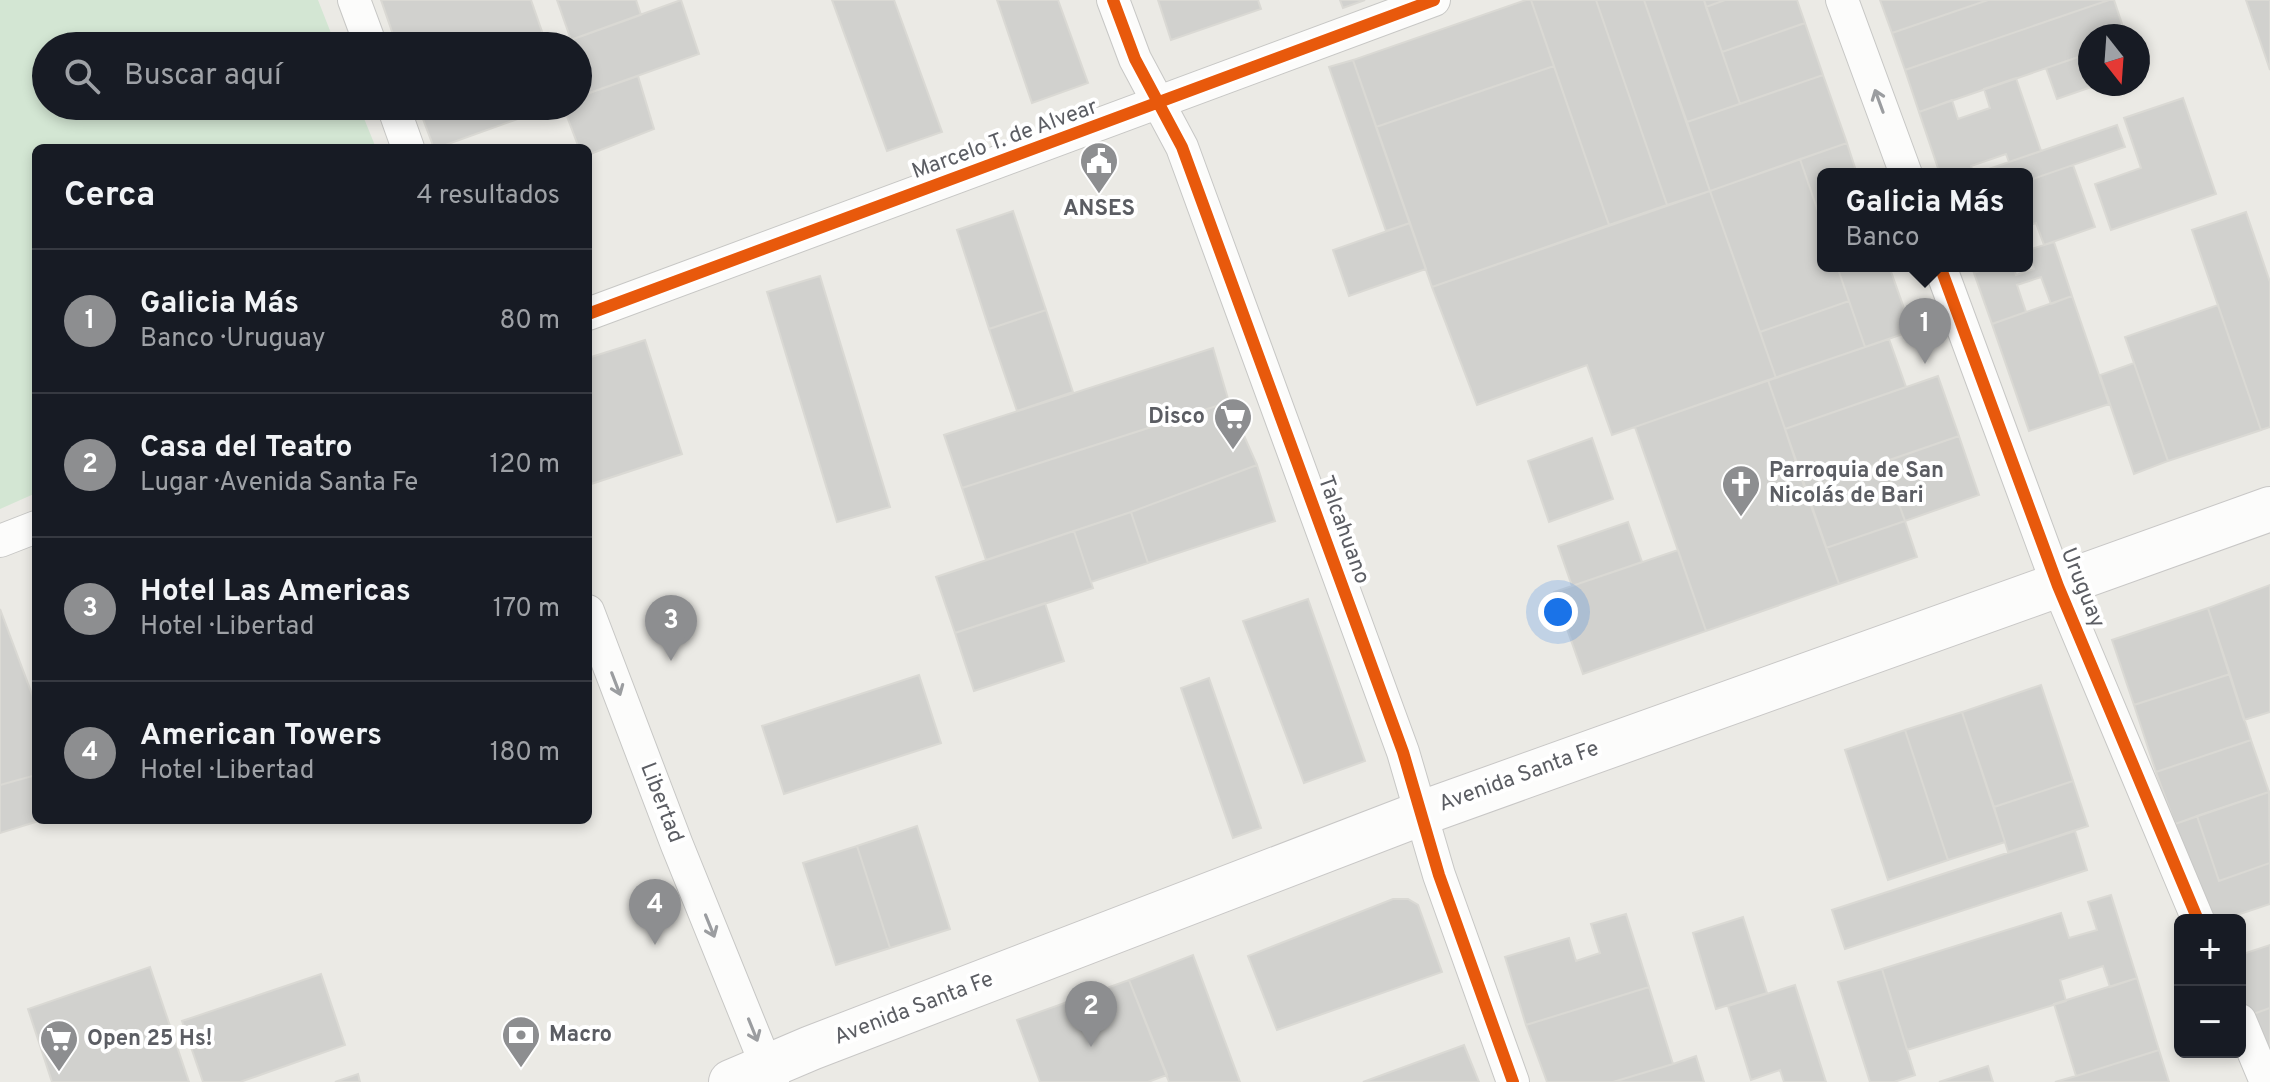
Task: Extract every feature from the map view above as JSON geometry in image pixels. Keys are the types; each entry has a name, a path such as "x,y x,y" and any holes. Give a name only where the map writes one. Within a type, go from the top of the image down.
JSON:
{"main road":[{"name":"Avenida Santa Fe","path":"757,1077 1422,813 2270,509"}],"street":[{"path":"354,0 366,32"},
{"name":"Talcahuano","path":"1113,0 1135,59 1182,147 1403,752 1439,875 1513,1082"},
{"name":"Marcelo T. de Alvear","path":"592,313 1434,0"},
{"path":"1842,0 1904,168"},
{"path":"398,120 407,144"},
{"name":"Uruguay","path":"1942,272 2058,586 2195,914"},
{"path":"0,541 32,529"},
{"name":"Libertad","path":"592,622 677,845 757,1077"},
{"path":"2246,1034 2266,1082"}],"green space":[{"path":"0,0 318,0 331,32 32,32 32,120 365,120 374,144 32,144 32,495 0,509"}],"building":[{"path":"381,0 531,0 542,32 392,32"},
{"path":"557,0 636,0 641,15 592,32 568,32"},
{"path":"681,0 699,54 592,92 592,32"},
{"path":"832,0 894,0 942,132 887,151"},
{"path":"997,0 1058,0 1088,83 1032,103"},
{"path":"1158,0 1258,0 1261,9 1171,40"},
{"path":"1340,0 1365,0 1343,8"},
{"path":"1531,0 1554,66 1376,127 1353,60"},
{"path":"1531,0 1596,0 1667,205 1609,225"},
{"path":"1596,0 1644,0 1710,191 1667,205"},
{"path":"1644,0 1704,0 1740,104 1687,122"},
{"path":"1704,0 1725,0 1706,7"},
{"path":"1725,0 1797,0 1805,23 1722,52 1706,7"},
{"path":"1880,0 1988,0 1892,33"},
{"path":"1988,0 2109,0 1905,70 1892,33"},
{"path":"2109,0 2114,0 2122,24 2078,24 2078,57 1919,112 1905,70"},
{"path":"2246,0 2270,0 2270,70"},
{"path":"1805,23 1823,75 1740,104 1722,52"},
{"path":"2078,57 2078,92 2057,99 2046,68"},
{"path":"1353,60 1410,223 1386,231 1329,67"},
{"path":"1554,66 1609,225 1432,287 1376,127"},
{"path":"1823,75 1847,143 1710,191 1687,122"},
{"path":"638,76 654,129 592,153 592,144 577,144 568,120 592,120 592,92"},
{"path":"2016,78 2041,151 2009,162 2006,154 1972,168 1938,168 1919,112 1952,100 1958,119 1990,108 1984,89"},
{"path":"2183,98 2216,194 2111,230 2095,184 2141,168 2124,118"},
{"path":"423,120 515,120 448,144 432,144"},
{"path":"2117,125 2125,147 2033,179 2033,168 1992,168"},
{"path":"1847,143 1855,168 1817,168 1817,209 1800,159"},
{"path":"1800,159 1817,209 1817,272 1839,272 1849,301 1760,332 1710,191"},
{"path":"2073,165 2095,227 2044,245 2036,223 2033,224 2033,179"},
{"path":"1710,191 1776,378 1612,435 1587,365 1477,405 1432,287"},
{"path":"1013,211 1046,310 989,329 957,230"},
{"path":"2246,212 2270,282 2270,427 2261,430 2192,230"},
{"path":"1410,223 1426,269 1349,296 1333,250"},
{"path":"2054,242 2072,296 2051,304 2041,277 2017,285 2026,312 1992,324 1974,273 2015,272 2016,275 2033,272 2033,248"},
{"path":"1839,272 1891,272 1912,331 1865,347"},
{"path":"820,276 890,507 837,522 767,292"},
{"path":"2072,296 2109,404 2029,431 1992,324"},
{"path":"1849,301 1865,347 1776,378 1760,332"},
{"path":"2218,305 2261,430 2168,461 2125,337"},
{"path":"1046,310 1073,392 1017,411 989,329"},
{"path":"1889,339 1906,387 1785,429 1768,380"},
{"path":"645,340 682,454 592,484 592,357"},
{"path":"1213,348 1229,402 962,488 944,435"},
{"path":"2134,363 2168,461 2134,474 2100,375"},
{"path":"1938,376 1959,436 1805,489 1785,429"},
{"name":"Parroquia de San Nicolás de Bari","path":"1768,380 1839,584 1706,631 1635,427"},
{"path":"1229,402 1257,465 1131,512 986,560 962,488"},
{"path":"1959,436 1979,495 1905,521 1884,462"},
{"path":"1592,438 1613,499 1549,522 1528,461"},
{"path":"1884,462 1905,521 1826,548 1805,489"},
{"path":"1257,465 1275,521 1148,563 1131,512"},
{"path":"1131,512 1148,563 1091,582 1074,531"},
{"path":"1905,521 1917,557 1839,584 1826,548"},
{"path":"1628,522 1642,562 1572,586 1558,546"},
{"path":"1074,531 1093,588 955,633 936,577"},
{"path":"1678,550 1706,631 1583,674 1554,592"},
{"path":"2270,585 2270,712 2244,720 2208,608"},
{"path":"1308,599 1365,761 1304,783 1243,621"},
{"path":"1045,603 1064,661 974,691 955,633"},
{"path":"2208,608 2230,674 2134,705 2112,640"},
{"path":"0,609 32,694 32,776 0,785"},
{"path":"2230,674 2251,740 2156,772 2134,705"},
{"path":"919,675 941,743 784,794 762,726"},
{"path":"1209,678 1261,828 1233,838 1181,688"},
{"path":"2041,685 2073,781 1994,807 1962,712"},
{"path":"1962,712 2005,842 1948,860 1905,730"},
{"path":"1905,730 1948,860 1888,880 1845,750"},
{"path":"2251,740 2269,792 2175,824 2156,772"},
{"path":"32,776 32,823 0,833 0,785"},
{"path":"2073,781 2088,826 2008,852 1994,807"},
{"path":"2269,792 2270,863 2219,881 2197,816"},
{"path":"2197,816 2219,881 2270,863 2270,904 2240,914 2206,914 2175,824"},
{"path":"917,826 950,929 890,948 857,846"},
{"path":"2075,831 2087,870 1845,949 1832,910"},
{"path":"857,846 890,948 836,965 803,863"},
{"path":"2111,895 2137,978 2110,987 2103,966 2060,980 2066,1001 1907,1050 1882,969 2061,913 2069,938 2097,930 2088,902"},
{"path":"1393,899 1408,899 1418,905 1442,972 1277,1030 1248,956"},
{"path":"1626,914 1649,987 1526,1025 1505,957 1569,938 1576,961 1600,953 1591,924"},
{"path":"1743,917 1767,993 1716,1009 1693,933"},
{"path":"2270,945 2270,1008 2246,1017 2246,986 2246,953"},
{"path":"1193,955 1240,1082 1169,1082 1129,980"},
{"path":"150,967 189,1082 52,1082 28,1009"},
{"path":"1882,969 1915,1075 1894,1082 1870,1082 1838,982"},
{"path":"321,974 345,1045 240,1082 203,1082 182,1021"},
{"path":"2137,978 2159,1050 2076,1076 2054,1004"},
{"path":"1129,980 1167,1075 1148,1082 1040,1082 1017,1020"},
{"path":"1795,985 1826,1082 1784,1082 1780,1070 1751,1080 1728,1006"},
{"path":"1649,987 1673,1064 1613,1082 1547,1082 1526,1025"},
{"path":"2270,1008 2270,1082 2246,1020 2246,1017"},
{"path":"1464,1045 1479,1082 1363,1082"},
{"path":"2159,1050 2169,1082 2055,1082 2076,1076"},
{"path":"1696,1056 1704,1082 1613,1082 1673,1064"},
{"path":"1988,1066 1993,1082 1939,1082"},
{"path":"358,1074 360,1082 335,1082"}],"cycle path":[{"path":"1113,0 1135,59 1182,147 1403,752 1439,875 1513,1082"},
{"path":"592,313 1434,0"},
{"path":"1942,272 2058,586 2195,914"}],"place":[{"name":"ANSES","path":"1099,195"},
{"name":"Galicia Más","path":"1925,364"},
{"name":"Disco","path":"1233,451"},
{"name":"Parroquia de San Nicolás de Bari","path":"1741,518"},
{"name":"Hotel Las Americas","path":"671,661"},
{"name":"American Towers","path":"655,945"},
{"name":"Casa del Teatro","path":"1091,1047"},
{"name":"Macro","path":"521,1069"},
{"name":"Open 25 Hs!","path":"59,1073"}]}
